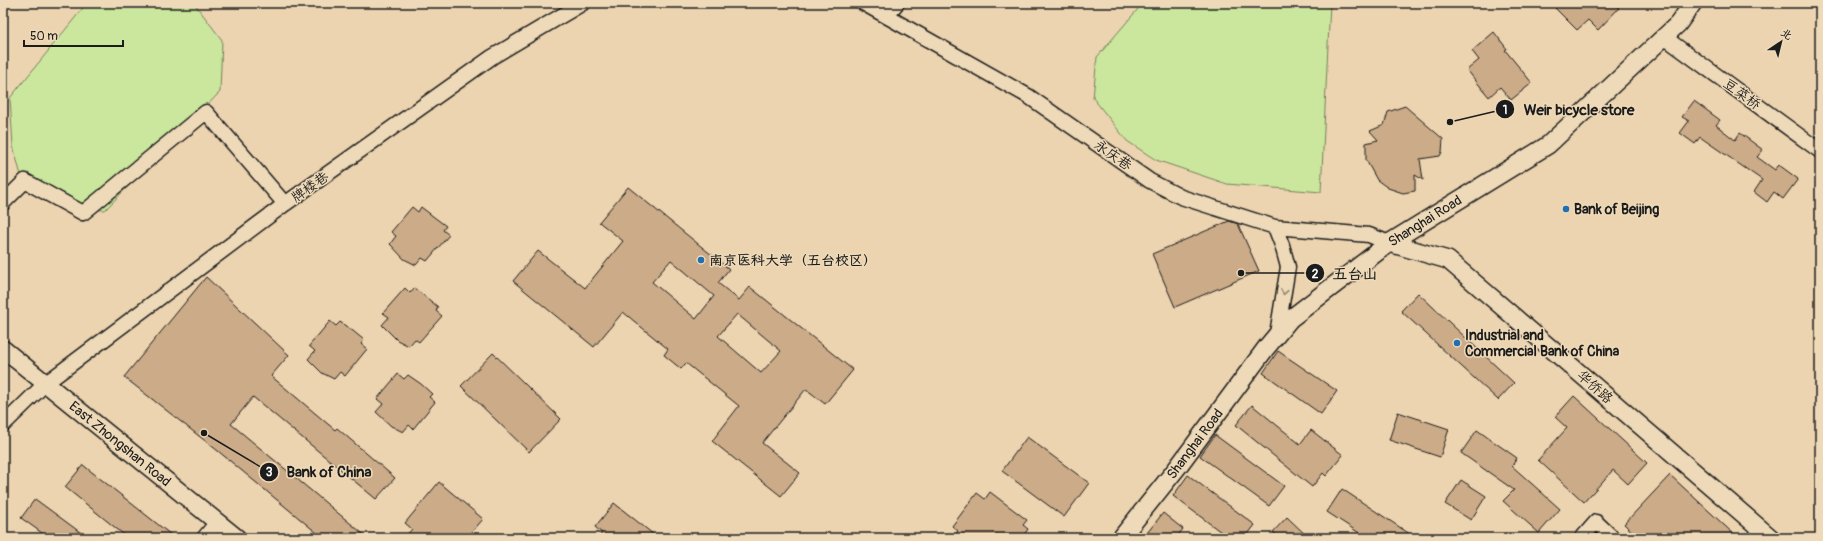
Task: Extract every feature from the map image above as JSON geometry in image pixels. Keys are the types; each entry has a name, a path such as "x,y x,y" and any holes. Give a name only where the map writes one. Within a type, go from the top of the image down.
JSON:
{"main road":[{"name":"Shanghai Road","path":"1121,538 1178,468 1277,334 1290,319 1389,242 1548,145 1678,24 1693,3"},
{"name":"华侨路","path":"1389,242 1448,260 1771,538"},
{"name":"East Zhongshan Road","path":"3,349 237,538"}],"street":[{"name":"牌楼巷","path":"3,425 46,383 285,204 492,58 583,3"},
{"name":"永庆巷","path":"863,3 1028,96 1150,181 1181,197 1275,228 1369,235 1389,242"},
{"path":"886,16 897,3"},
{"name":"豆菜桥","path":"1664,37 1820,151"},
{"path":"3,203 25,181 83,213 206,112 285,204"},
{"path":"1275,228 1282,245 1288,267 1277,334"},
{"path":"204,538 217,522"},
{"path":"1582,538 1596,522 1613,538"}],"green space":[{"path":"87,3 194,3 222,40 220,92 105,210 68,209 22,179 13,146 10,98"},
{"path":"1143,3 1330,3 1321,192 1227,184 1156,160 1127,141 1093,98 1097,57"}],"building":[{"path":"1560,3 1613,3 1619,8 1598,30 1588,20 1577,30 1555,8"},
{"path":"1494,32 1507,49 1505,50 1532,83 1511,100 1500,87 1489,97 1467,70 1479,60 1472,51"},
{"path":"1694,101 1720,120 1716,125 1735,140 1740,133 1763,150 1757,157 1775,170 1779,165 1798,179 1783,199 1774,192 1767,202 1754,192 1762,180 1700,137 1695,144 1680,133 1689,121 1682,117"},
{"path":"1405,106 1443,139 1442,152 1440,156 1420,159 1423,180 1415,175 1415,191 1403,193 1388,188 1377,180 1366,160 1366,143 1378,140 1370,131 1384,125 1388,112"},
{"path":"628,187 729,269 718,283 739,300 750,287 853,370 825,404 806,389 762,443 800,473 781,496 712,441 739,406 686,363 681,369 664,355 668,349 623,312 594,347 513,281 538,251 585,288 623,241 599,222","holes":["671,260 714,296 696,319 652,282","737,314 781,351 761,373 718,336"]},
{"path":"412,207 418,212 421,207 446,226 443,230 449,235 427,261 422,258 416,265 404,259 390,244 396,236 391,232"},
{"path":"1229,221 1238,224 1259,271 1175,307 1152,254"},
{"path":"206,277 289,355 271,376 335,430 337,428 395,478 376,499 253,397 231,424 368,538 323,538 218,451 124,377"},
{"path":"405,288 410,293 414,288 438,307 436,311 442,316 419,342 415,339 409,346 397,340 382,325 389,317 383,313"},
{"path":"1418,293 1514,383 1498,400 1401,311"},
{"path":"330,321 336,326 340,322 353,331 364,340 361,344 367,349 345,376 340,372 334,379 322,373 308,359 315,351 309,346"},
{"path":"1278,351 1337,391 1321,414 1263,373"},
{"path":"493,353 561,419 529,452 461,386"},
{"path":"398,374 404,379 408,375 421,384 432,394 429,397 435,402 413,429 409,425 403,432 391,426 376,412 383,404 377,399"},
{"path":"1574,396 1647,463 1628,484 1613,470 1584,502 1538,460 1567,428 1555,417"},
{"path":"1252,405 1300,444 1311,430 1343,455 1326,476 1323,473 1312,487 1236,425"},
{"path":"1398,412 1449,429 1440,457 1389,440"},
{"path":"1477,430 1517,458 1512,466 1560,509 1539,533 1503,501 1514,490 1461,453"},
{"path":"1215,435 1284,486 1269,506 1200,456"},
{"path":"1027,437 1089,483 1064,517 1002,471"},
{"path":"83,465 175,538 128,538 65,487"},
{"path":"1188,475 1255,525 1245,538 1229,538 1173,496"},
{"path":"1670,475 1738,538 1639,538 1624,524"},
{"path":"1461,480 1486,496 1471,520 1445,504"},
{"path":"439,482 483,519 467,538 404,538 412,529 405,523"},
{"path":"1342,489 1416,538 1367,538 1327,512"},
{"path":"990,492 1027,520 1023,525 1028,529 1022,538 953,538 958,531 952,526 977,493 985,499"},
{"path":"35,499 88,538 49,538 21,518"},
{"path":"614,503 658,538 598,538 602,533 595,527"},
{"path":"1163,513 1183,529 1176,538 1143,538"},
{"path":"1287,517 1309,538 1280,538 1273,532"}],"place":[{"name":"Weir bicycle store","path":"1450,122"},
{"name":"Bank of Beijing","path":"1566,209"},
{"name":"南京医科大学（五台校区）","path":"701,260"},
{"name":"五台山","path":"1241,273"},
{"name":"Industrial and Commercial Bank of China","path":"1457,343"},
{"name":"Bank of China","path":"204,433"}]}
